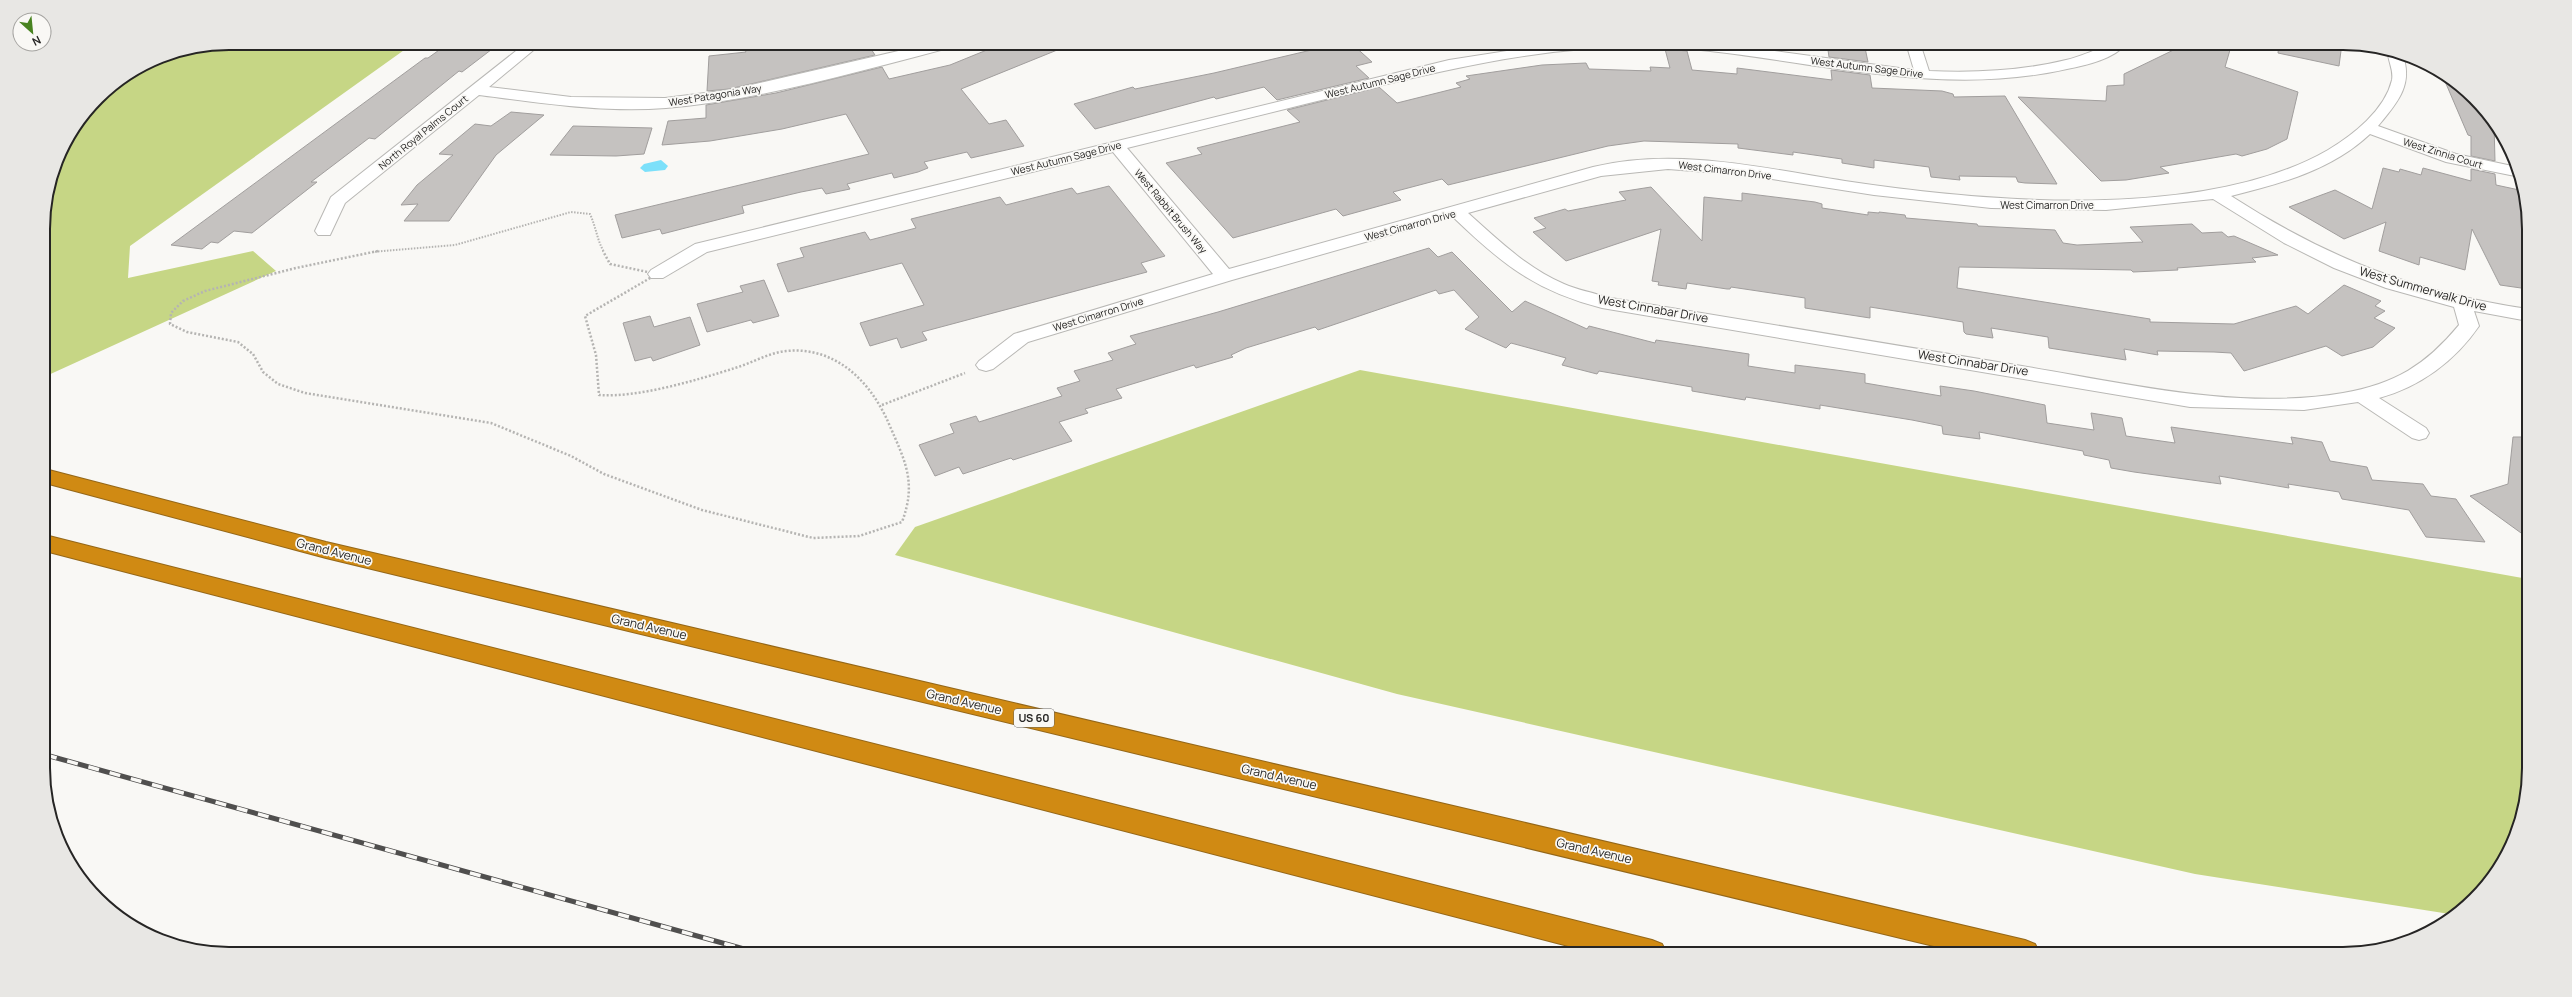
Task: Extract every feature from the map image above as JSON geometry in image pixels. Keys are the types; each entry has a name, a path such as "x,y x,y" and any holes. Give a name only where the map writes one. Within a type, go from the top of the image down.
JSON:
{"highway":[{"name":"Grand Avenue","path":"50,477 334,552 1996,947"},
{"path":"50,545 1625,947"}],"street":[{"name":"North Royal Palms Court","path":"324,231 337,201 526,50"},
{"name":"West Patagonia Way","path":"475,90 571,102 665,103 729,95 921,50"},
{"name":"West Autumn Sage Drive","path":"657,274 701,248 1486,56 1525,50"},
{"name":"West Autumn Sage Drive","path":"1736,50 1923,74 2018,74 2050,70 2097,55 2107,50"},
{"path":"1915,50 1923,74"},
{"name":"West Cimarron Drive","path":"986,365 1021,338 1225,276 1457,212 1598,171 1633,166 1668,164 1707,166 1876,190 2017,206 2129,204 2217,194 2263,183 2312,166 2349,144 2368,128 2390,100 2401,74 2396,59"},
{"name":"West Zinnia Court","path":"2368,128 2452,158 2511,170"},
{"name":"West Rabbit Brush Way","path":"1117,146 1225,276"},
{"name":"West Summerwalk Drive","path":"2217,194 2285,237 2317,254 2354,270 2462,303 2522,314"},
{"name":"West Cinnabar Drive","path":"1457,212 1498,250 1531,274 1558,288 1602,302 2190,400 2260,404 2321,403 2362,396 2399,384 2440,360 2460,341 2469,326 2462,303"},
{"path":"2362,396 2419,433"}],"path":[{"path":"571,212 590,214 595,225 597,240 610,264 657,274 585,316 596,355 599,395 617,397 698,379 786,351 816,351 844,364 865,382 882,405 912,484 910,504 902,522 859,536 813,538 702,510 604,474 570,456 491,423 305,393 278,384 263,372 253,354 238,342 187,332 170,324 171,313 183,301 205,291 351,256 388,250 453,246 484,239 521,225 571,212"},
{"path":"882,405 986,365"}],"green space":[{"path":"218,50 404,50 130,246 128,278 253,251 276,271 50,374 50,218 53,194 64,161 74,140 87,120 111,95 120,87 140,74 161,64 194,53"},
{"path":"1360,370 2522,578 2522,779 2519,803 2508,836 2492,867 2477,886 2447,914 2195,874 1397,694 895,555 915,527"}],"water":[{"path":"661,160 668,166 665,170 645,172 640,168 644,164"}],"building":[{"path":"439,50 491,50 462,72 459,71 375,139 369,138 311,182 317,182 252,233 234,231 218,243 211,242 202,249 171,245 425,58 428,58"},
{"path":"745,50 872,50 875,55 729,89 707,91 709,56 746,52"},
{"path":"987,50 1057,50 961,89 989,124 1006,120 1024,146 971,158 967,152 924,162 928,168 918,172 894,178 892,173 847,184 850,189 826,194 822,188 801,192 742,206 744,213 662,234 660,229 622,238 615,215 869,154 846,114 782,129 710,141 662,145 668,121 706,118 706,105 776,93 882,67 889,79 950,65"},
{"path":"1311,50 1359,50 1372,62 1356,66 1369,78 1277,100 1264,87 1216,99 1214,97 1095,129 1074,104 1133,87 1135,89 1214,73"},
{"path":"1665,50 1687,51 1692,70 1737,74 1737,68 1832,80 1831,70 1870,75 1872,88 1942,91 1953,94 1954,97 2005,96 2057,184 2018,182 2016,177 1959,176 1960,180 1931,177 1929,167 1874,160 1874,168 1842,163 1842,159 1793,152 1793,155 1738,148 1738,144 1644,141 1608,146 1448,185 1442,179 1393,192 1401,200 1343,216 1336,209 1233,238 1166,163 1202,154 1197,148 1300,122 1287,110 1379,87 1397,103 1461,87 1456,83 1470,79 1466,76 1542,65 1586,63 1589,69 1651,71 1650,67 1670,68"},
{"path":"1828,50 1865,50 1868,62 1829,57"},
{"path":"2174,50 2230,50 2225,67 2298,92 2287,139 2267,149 2242,156 2236,154 2160,167 2169,173 2126,180 2101,181 2018,97 2106,101 2107,86 2124,85 2124,74"},
{"path":"2278,50 2341,50 2339,66 2278,53"},
{"path":"2445,82 2477,111 2492,130 2494,134 2495,161 2471,156 2471,136 2468,135"},
{"path":"511,112 544,115 496,155 449,221 404,221 418,204 401,205 417,185 453,155 439,154 475,124 491,126"},
{"path":"573,126 652,128 644,154 616,156 550,155"},
{"path":"2383,168 2399,172 2400,169 2421,175 2423,168 2471,181 2471,169 2495,174 2496,185 2518,190 2519,194 2522,218 2522,288 2500,285 2472,229 2465,270 2420,257 2419,265 2379,251 2386,222 2344,239 2289,207 2335,190 2372,209"},
{"path":"1109,186 1165,256 1141,263 1147,272 922,332 927,340 901,348 897,338 870,346 860,323 924,305 902,263 788,292 777,264 804,257 800,248 865,232 870,240 916,228 911,219 1000,197 1006,205 1072,188 1077,194"},
{"path":"1651,187 1702,241 1704,197 1742,201 1742,193 1815,202 1822,204 1822,208 1868,215 1868,212 1879,212 1905,215 1906,218 1977,224 1978,226 2055,230 2063,243 2077,245 2143,242 2130,227 2192,224 2202,233 2222,232 2228,237 2234,236 2278,255 2252,258 2256,262 2177,268 2178,270 2133,272 2131,270 1959,267 1957,288 2150,319 2150,322 2234,324 2296,306 2308,314 2344,285 2381,301 2375,306 2385,311 2374,318 2395,328 2373,347 2342,356 2326,346 2244,371 2231,353 2157,351 2158,355 2124,349 2126,360 2049,348 2048,337 1991,328 1993,338 1966,334 1964,332 1963,322 1927,316 1870,307 1870,318 1805,308 1805,298 1731,287 1730,289 1727,289 1687,283 1686,289 1658,285 1659,282 1652,281 1661,229 1566,261 1533,232 1546,228 1534,218 1565,209 1568,211 1626,200 1619,192"},
{"path":"1429,248 1438,257 1452,252 1512,312 1525,301 1587,329 1589,326 1655,343 1656,340 1749,354 1748,366 1795,373 1795,365 1865,374 1865,383 1941,396 1940,386 1974,391 2045,405 2047,423 2094,430 2091,413 2122,418 2126,436 2175,443 2171,427 2293,444 2291,437 2322,442 2330,461 2367,467 2372,480 2423,484 2431,496 2456,499 2485,542 2426,537 2409,510 2342,499 2339,492 2288,484 2289,488 2219,476 2221,484 2134,472 2111,468 2109,460 2084,455 2083,451 1979,432 1980,439 1943,434 1942,426 1912,420 1820,405 1820,409 1746,397 1745,400 1692,391 1692,387 1599,371 1597,374 1562,365 1566,358 1511,343 1506,348 1465,329 1479,317 1454,290 1439,294 1436,290 1318,330 1315,327 1246,348 1231,355 1233,357 1196,368 1194,365 1116,389 1122,398 1085,409 1088,413 1059,422 1072,441 1013,460 1011,458 963,474 959,467 935,476 919,445 954,433 950,424 976,416 979,422 1062,396 1057,388 1080,381 1074,371 1113,360 1108,353 1136,344 1130,336 1218,312"},
{"path":"764,280 779,316 753,323 751,320 707,332 697,304 743,292 740,286"},
{"path":"650,316 654,327 690,317 700,345 653,361 651,357 635,361 623,323"},
{"path":"2513,437 2522,437 2522,534 2470,496 2508,484"}],"railway":[{"path":"50,756 737,947"}]}
